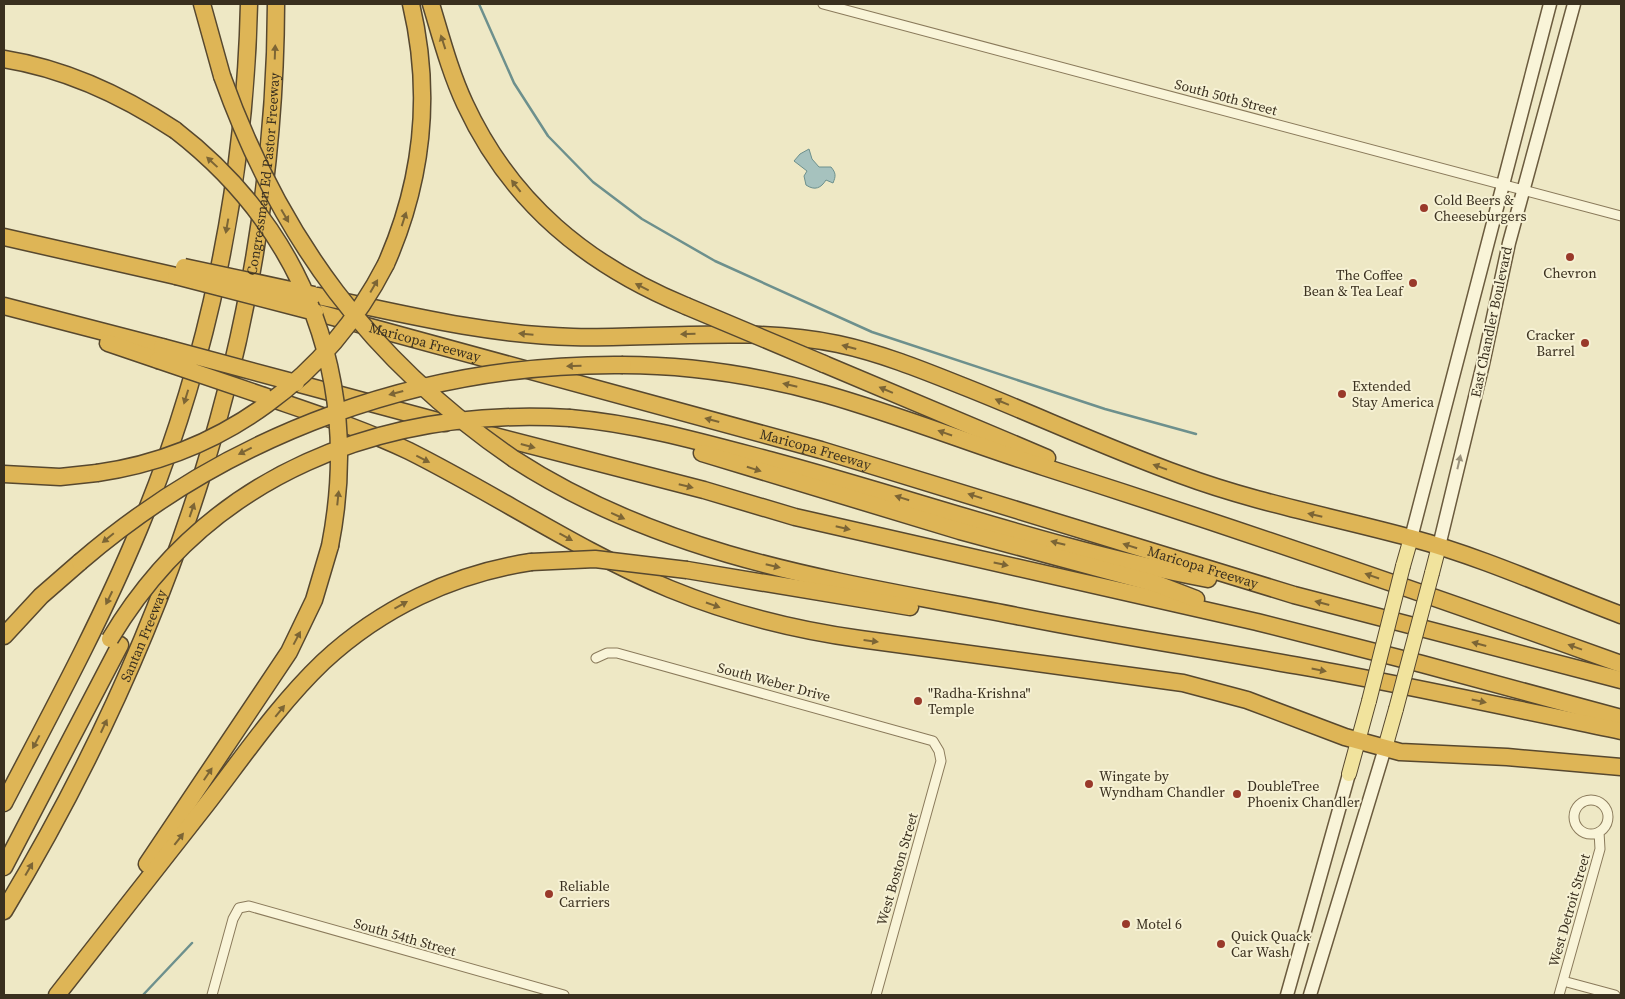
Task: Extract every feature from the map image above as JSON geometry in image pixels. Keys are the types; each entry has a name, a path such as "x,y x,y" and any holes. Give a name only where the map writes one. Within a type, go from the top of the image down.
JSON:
{"highway":[{"path":"202,4 222,76 244,134 267,184 300,241 328,282 377,342 412,377 455,415 514,459 595,505 647,528 702,547 850,583 1083,630 1368,678 1621,731"},
{"name":"Congressman Ed Pastor Freeway","path":"4,803 93,630 140,529 173,439 208,316 227,224 237,161 247,65 249,4"},
{"name":"Congressman Ed Pastor Freeway","path":"239,343 253,273 267,170 274,80 276,4"},
{"path":"4,474 60,477 97,474 154,462 196,446 234,427 272,401 309,370 340,336 365,302 386,264 412,194 422,131 422,66 411,4"},
{"path":"431,4 464,103 495,157 523,195 556,228 594,258 633,282 686,306 1124,492"},
{"path":"4,59 54,70 100,88 138,107 174,130 223,172 258,212 293,267 315,318 330,367 339,423 340,478 330,546 314,600 289,652 127,894 95,946"},
{"name":"Maricopa Freeway","path":"4,237 85,255 178,272 317,304 830,453 1294,595 1621,680"},
{"path":"317,304 521,334 598,337 745,333 782,336 841,345 934,374 1152,464 1211,486 1280,506 1439,546 1621,615"},
{"path":"4,306 160,353 296,383 585,461 704,490 795,517 1257,622 1621,718"},
{"name":"Santan Freeway","path":"4,911 80,776 146,632 206,468 239,343"},
{"path":"160,353 264,396 354,428 406,450 612,562 670,589 776,624 838,636 1183,682 1240,698 1358,740 1400,752 1507,757 1621,767"},
{"path":"4,636 35,602 139,514 208,470 277,435 339,411 406,390 484,374 547,367 623,365 684,368 730,374 809,390 1124,492 1465,608 1621,664"},
{"path":"4,866 138,597 171,557 210,521 244,496 280,474 332,451 366,440 429,425 467,419 519,416 570,418 620,423 670,434 872,488 1021,533 1175,573 1294,595"},
{"path":"4,844 115,642 150,598 197,546 252,503 298,477 364,451 437,434 506,427 570,428 626,434 683,448 968,533 1157,584 1257,622"},
{"path":"57,995 290,698 333,653 378,619 426,592 470,576 531,562 572,558 611,559 1020,625 1083,630"}],"main road":[{"name":"East Chandler Boulevard","path":"1349,774 1550,4"},
{"name":"East Chandler Boulevard","path":"1385,748 1439,546 1523,190 1574,4"},
{"path":"1310,995 1385,748"},
{"path":"1286,995 1349,774"}],"street":[{"name":"South 50th Street","path":"823,4 1621,216"},
{"name":"South Weber Drive","path":"596,658 607,653 617,653 927,738 934,741 940,751"},
{"name":"West Boston Street","path":"876,995 938,773 941,761 940,751"},
{"name":"West Detroit Street","path":"1559,995 1600,849 1600,832"},
{"name":"South 54th Street","path":"212,995 233,919 239,908 249,906 564,995"},
{"path":"1563,981 1615,995"}],"water":[{"path":"809,149 812,159 819,167 831,167 833,169 835,178 833,183 826,180 820,187 815,188 806,185 804,176 807,171 794,161 800,154"}],"waterway":[{"path":"479,4 514,83 548,136 593,182 642,219 715,261 872,332 1105,409 1196,434"},
{"path":"143,995 192,943"}],"place":[{"name":"Cold Beers & Cheeseburgers","path":"1424,208"},
{"name":"Chevron","path":"1570,257"},
{"name":"The Coffee Bean & Tea Leaf","path":"1413,283"},
{"name":"Cracker Barrel","path":"1585,343"},
{"name":"Extended Stay America","path":"1342,394"},
{"name":"\"Radha-Krishna\" Temple","path":"918,701"},
{"name":"Wingate by Wyndham Chandler","path":"1089,784"},
{"name":"DoubleTree Phoenix Chandler","path":"1237,794"},
{"name":"Reliable Carriers","path":"549,894"},
{"name":"Motel 6","path":"1126,924"},
{"name":"Quick Quack Car Wash","path":"1221,944"}]}
